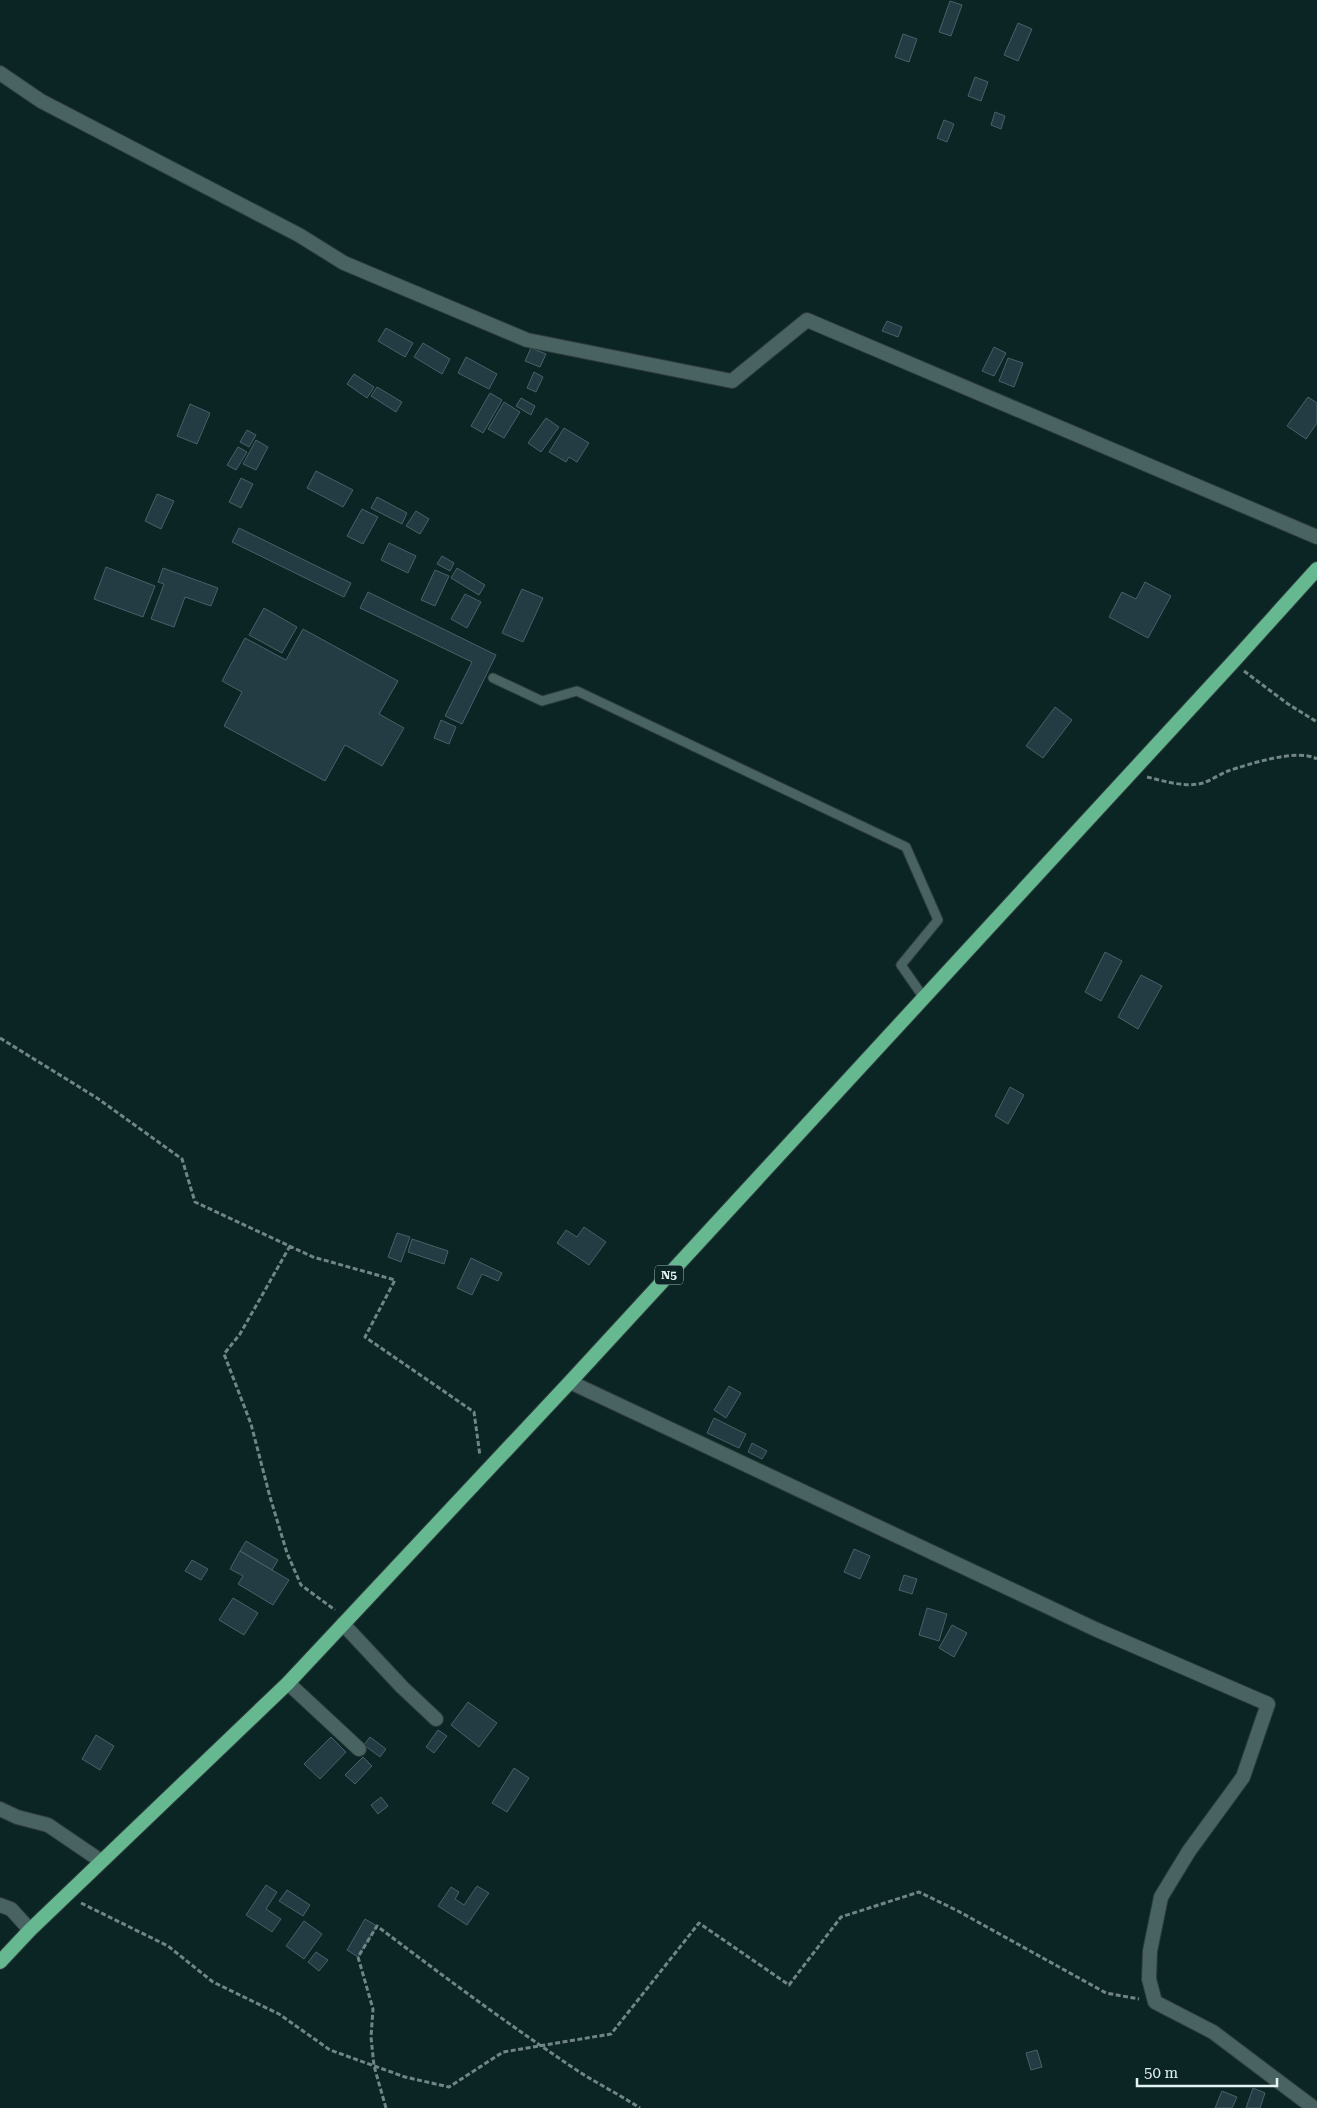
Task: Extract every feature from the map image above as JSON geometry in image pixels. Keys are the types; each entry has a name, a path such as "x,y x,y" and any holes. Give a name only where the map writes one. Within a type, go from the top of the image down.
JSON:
{"highway":[{"name":"N5","path":"0,1962 101,1861 288,1683 570,1382 1233,662 1317,568"}],"street":[{"path":"0,73 41,101 299,235 344,263 527,340 732,381 807,320 1317,537"},
{"path":"570,1382 1095,1629 1268,1704 1244,1777 1188,1851 1160,1898 1150,1951 1149,1979 1155,2002 1213,2032 1314,2108"},
{"path":"345,1622 402,1687 436,1719"},
{"path":"288,1683 359,1749"},
{"path":"0,1809 17,1817 48,1825 101,1861"},
{"path":"0,1905 11,1909 30,1930"}],"lane":[{"path":"493,678 542,701 577,691 906,847 938,920 901,965 924,998"}],"path":[{"path":"1233,662 1288,704 1317,722"},
{"path":"1131,773 1172,783 1203,783 1228,771 1267,760 1309,754 1317,759"},
{"path":"0,1038 96,1098 182,1160 195,1202 313,1257 395,1280 365,1337 474,1412 482,1476"},
{"path":"290,1246 240,1334 224,1354 251,1424 272,1507 287,1553 301,1585 345,1622"},
{"path":"66,1895 168,1946 213,1982 279,2014 330,2050 404,2077 449,2087 503,2052 611,2034 699,1923 789,1985 841,1917 919,1892 958,1911 1106,1993 1155,2002"},
{"path":"386,2108 374,2066 371,2036 373,2009 358,1957 377,1926 459,1989 581,2072 640,2108"}],"building":[{"path":"950,1 962,5 951,36 939,32"},
{"path":"1018,23 1032,29 1018,61 1004,55"},
{"path":"903,34 917,39 909,62 895,57"},
{"path":"975,77 988,82 981,101 968,96"},
{"path":"995,112 1005,116 1001,129 991,125"},
{"path":"944,120 954,124 947,142 937,138"},
{"path":"887,321 902,327 898,337 882,331"},
{"path":"386,328 413,343 405,357 378,341"},
{"path":"423,343 450,359 442,374 414,357"},
{"path":"994,347 1006,353 994,376 982,371"},
{"path":"531,348 546,354 540,367 525,361"},
{"path":"466,357 497,374 489,389 458,373"},
{"path":"1008,358 1023,363 1014,387 999,381"},
{"path":"534,372 543,377 536,392 527,388"},
{"path":"354,374 374,387 367,398 347,384"},
{"path":"377,387 402,402 396,412 371,396"},
{"path":"490,393 502,400 483,433 471,426"},
{"path":"1308,397 1317,403 1317,423 1306,439 1287,426"},
{"path":"521,398 535,406 531,415 516,406"},
{"path":"504,402 520,412 504,438 488,429"},
{"path":"190,404 210,413 197,444 177,436"},
{"path":"546,418 559,427 541,452 528,443"},
{"path":"564,428 589,443 577,462 569,457 566,462 549,452"},
{"path":"247,430 256,435 249,447 240,442"},
{"path":"256,440 268,447 256,470 243,464"},
{"path":"238,447 247,452 236,470 227,465"},
{"path":"316,471 353,490 343,507 307,488"},
{"path":"241,478 253,484 241,508 229,502"},
{"path":"157,494 174,501 161,529 145,521"},
{"path":"377,497 407,513 402,524 371,508"},
{"path":"362,509 378,517 363,544 347,536"},
{"path":"416,511 429,519 420,534 406,526"},
{"path":"239,528 351,583 344,597 232,542"},
{"path":"389,543 416,556 408,573 381,560"},
{"path":"442,556 454,563 450,571 437,564"},
{"path":"106,567 155,586 143,617 94,599"},
{"path":"163,568 218,588 211,606 185,597 174,627 151,619 164,584 158,582"},
{"path":"457,568 485,585 479,595 451,578"},
{"path":"435,570 449,576 435,606 421,600"},
{"path":"1145,582 1171,596 1148,638 1109,617 1122,592 1136,599"},
{"path":"522,589 543,598 523,642 502,633"},
{"path":"368,592 496,655 462,724 445,716 472,662 360,608"},
{"path":"465,594 481,602 467,628 451,619"},
{"path":"264,608 297,627 282,653 249,635"},
{"path":"303,629 398,681 379,714 404,728 382,766 345,745 325,781 224,726 242,692 222,681 245,638 286,660"},
{"path":"1055,707 1072,720 1043,758 1026,746"},
{"path":"441,720 456,727 449,744 434,738"},
{"path":"1105,952 1122,961 1101,1001 1085,992"},
{"path":"1141,975 1162,986 1138,1029 1118,1017"},
{"path":"1010,1087 1024,1095 1008,1124 995,1116"},
{"path":"584,1227 606,1242 589,1265 557,1243 566,1230 577,1237"},
{"path":"397,1233 410,1237 401,1262 388,1257"},
{"path":"412,1239 448,1251 444,1264 408,1252"},
{"path":"471,1258 502,1273 498,1281 482,1274 472,1295 457,1288"},
{"path":"729,1386 741,1393 726,1418 714,1410"},
{"path":"714,1418 746,1434 739,1448 707,1433"},
{"path":"752,1443 767,1451 762,1459 748,1452"},
{"path":"246,1541 278,1560 272,1570 240,1551"},
{"path":"854,1549 870,1556 860,1579 844,1572"},
{"path":"240,1551 289,1580 273,1605 238,1584 243,1576 230,1569"},
{"path":"192,1560 208,1569 201,1580 185,1571"},
{"path":"904,1575 917,1579 912,1594 899,1590"},
{"path":"233,1598 258,1613 244,1635 219,1620"},
{"path":"927,1608 947,1614 939,1641 919,1635"},
{"path":"952,1625 967,1633 954,1657 939,1648"},
{"path":"468,1702 497,1723 479,1747 451,1725"},
{"path":"438,1730 447,1736 434,1753 426,1747"},
{"path":"96,1735 114,1746 100,1770 82,1759"},
{"path":"331,1737 346,1752 320,1779 304,1764"},
{"path":"370,1737 386,1749 380,1757 364,1745"},
{"path":"363,1757 372,1766 355,1784 345,1775"},
{"path":"514,1768 529,1778 507,1812 492,1803"},
{"path":"381,1797 388,1806 378,1814 371,1805"},
{"path":"266,1885 277,1892 266,1909 281,1919 272,1932 246,1915"},
{"path":"477,1886 489,1893 467,1925 438,1906 451,1887 459,1892 455,1899 464,1905"},
{"path":"287,1890 310,1905 303,1916 279,1901"},
{"path":"365,1919 377,1926 358,1957 347,1950"},
{"path":"304,1921 322,1934 304,1959 286,1946"},
{"path":"316,1952 328,1960 319,1971 308,1962"},
{"path":"1037,2050 1042,2067 1031,2070 1026,2053"},
{"path":"1253,2088 1265,2093 1260,2108 1246,2108"},
{"path":"1222,2091 1237,2097 1232,2108 1215,2108"}]}
